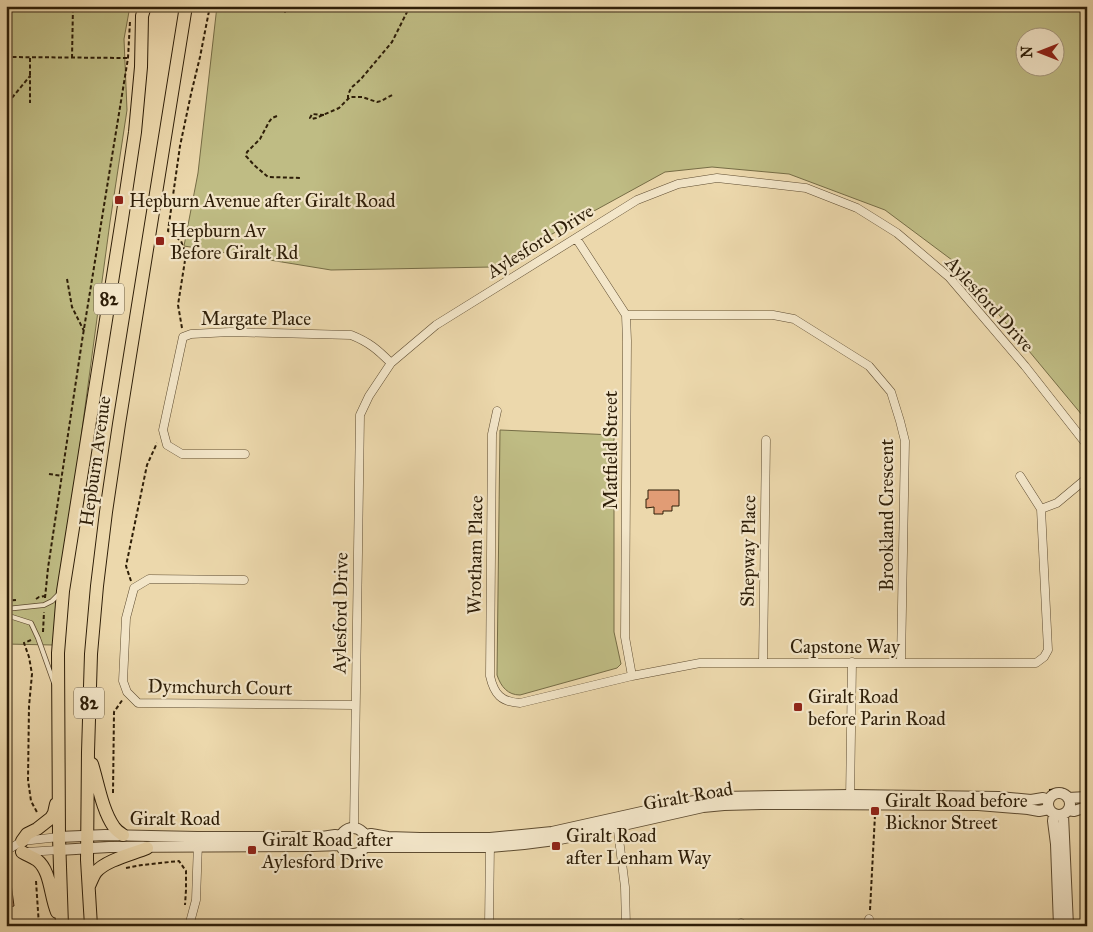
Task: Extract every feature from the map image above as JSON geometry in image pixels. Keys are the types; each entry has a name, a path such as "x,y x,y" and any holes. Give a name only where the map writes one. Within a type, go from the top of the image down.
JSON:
{"main road":[{"name":"Hepburn Avenue","path":"62,926 58,796 58,653 63,591 135,132 141,67 142,16 145,6"},
{"name":"Hepburn Avenue","path":"92,926 88,888 88,752 91,654 97,586 106,512 186,6"},
{"path":"88,752 107,813 114,827 123,835"},
{"path":"58,796 54,814 51,818 27,834 16,847 34,858 42,866 49,879 55,907 62,926"},
{"path":"88,888 95,873 109,862 147,848"}],"street":[{"name":"Aylesford Drive","path":"354,828 360,415 369,396 391,364 436,325 637,200 678,184 717,178 806,188 857,208 897,233 948,277 1025,366 1087,445"},
{"path":"576,238 626,315"},
{"name":"Brookland Crescent","path":"626,315 773,315 794,319 869,366 891,392 905,441 901,662"},
{"name":"Matfield Street","path":"626,315 625,637 632,676"},
{"name":"Margate Place","path":"162,430 183,337 192,334 230,332 351,335 377,349 391,364"},
{"name":"Wrotham Place","path":"497,411 492,434 490,676 493,688 500,696"},
{"path":"162,430 167,445 182,454 245,454"},
{"name":"Shepway Place","path":"763,662 766,440"},
{"name":"Capstone Way","path":"500,696 511,702 520,703 632,676 700,663 1036,663 1044,658 1048,650 1041,509 1020,476"},
{"path":"1041,509 1057,503 1087,478"},
{"path":"134,588 149,578 244,580"},
{"name":"Dymchurch Court","path":"134,588 126,618 123,680 127,692 138,703 355,705"},
{"path":"850,800 852,662"},
{"path":"1059,926 1056,844 1053,821 1057,810 1070,804 1068,798 1059,793 1053,795 1057,810 1068,926"},
{"name":"Giralt Road","path":"364,848 555,840 617,823 703,807 724,805 999,797 1031,800 1043,798 1057,810"},
{"path":"1068,798 1087,797"},
{"name":"Giralt Road","path":"850,800 875,805 1000,806 1039,811 1074,811 1087,808"},
{"path":"617,823 625,887 626,926"},
{"path":"354,828 361,830 365,834 366,840 364,848 357,853 350,854 344,850 340,841 346,830 354,828"},
{"name":"Giralt Road","path":"365,834 388,837 490,842"},
{"name":"Giralt Road","path":"16,847 87,842 123,835 198,842 313,846 340,841"},
{"name":"Giralt Road","path":"87,842 147,848 198,842"},
{"path":"189,926 196,900 198,842"},
{"path":"489,926 490,842"},
{"name":"Giralt Road","path":"16,847 59,844"}],"lane":[{"path":"6,609 44,605 52,601 63,591"},
{"path":"6,615 31,624 38,638 58,695"}],"path":[{"path":"72,58 73,6"},
{"path":"183,337 178,305 186,254 181,241 168,230 180,146 210,6"},
{"path":"285,14 285,11 292,6"},
{"path":"348,99 351,88 392,42 410,6"},
{"path":"43,824 31,801 29,790 29,706 32,674 30,658 24,643 38,638 43,633 48,568 128,58 130,20"},
{"path":"6,57 128,58"},
{"path":"30,58 30,103"},
{"path":"6,99 11,99 30,76"},
{"path":"324,115 339,108 350,97 362,97 381,102 394,94"},
{"path":"277,116 272,118 246,156 268,177 302,178"},
{"path":"68,280 72,307 84,331"},
{"path":"134,588 126,566 147,466 162,430"},
{"path":"49,474 62,476"},
{"path":"115,800 112,792 114,712 127,692"},
{"path":"868,922 875,805"},
{"path":"179,860 186,871 184,907"},
{"path":"39,926 36,876 38,868 42,866"}],"shaded area":[{"path":"6,6 130,6 124,39 127,110 53,645 6,644"},
{"path":"217,6 1087,6 1087,421 956,263 885,210 789,174 712,167 665,172 492,267 331,270 184,246 198,173"},
{"path":"500,430 614,435 614,632 621,664 617,668 520,695 512,694 506,690 497,675"}],"building":[{"path":"6,74 9,74 9,96 6,96"},
{"path":"648,490 679,490 679,506 672,506 672,511 663,511 663,514 654,514 654,507 646,508"},
{"path":"6,861 8,861 14,906 6,908"}],"place":[{"name":"Hepburn Avenue after Giralt Road","path":"119,200"},
{"name":"Hepburn Av Before Giralt Rd","path":"160,241"},
{"name":"Giralt Road before Parin Road","path":"798,707"},
{"name":"Giralt Road before Bicknor Street","path":"875,811"},
{"name":"Giralt Road after Lenham Way","path":"556,846"},
{"name":"Giralt Road after Aylesford Drive","path":"252,850"}]}
